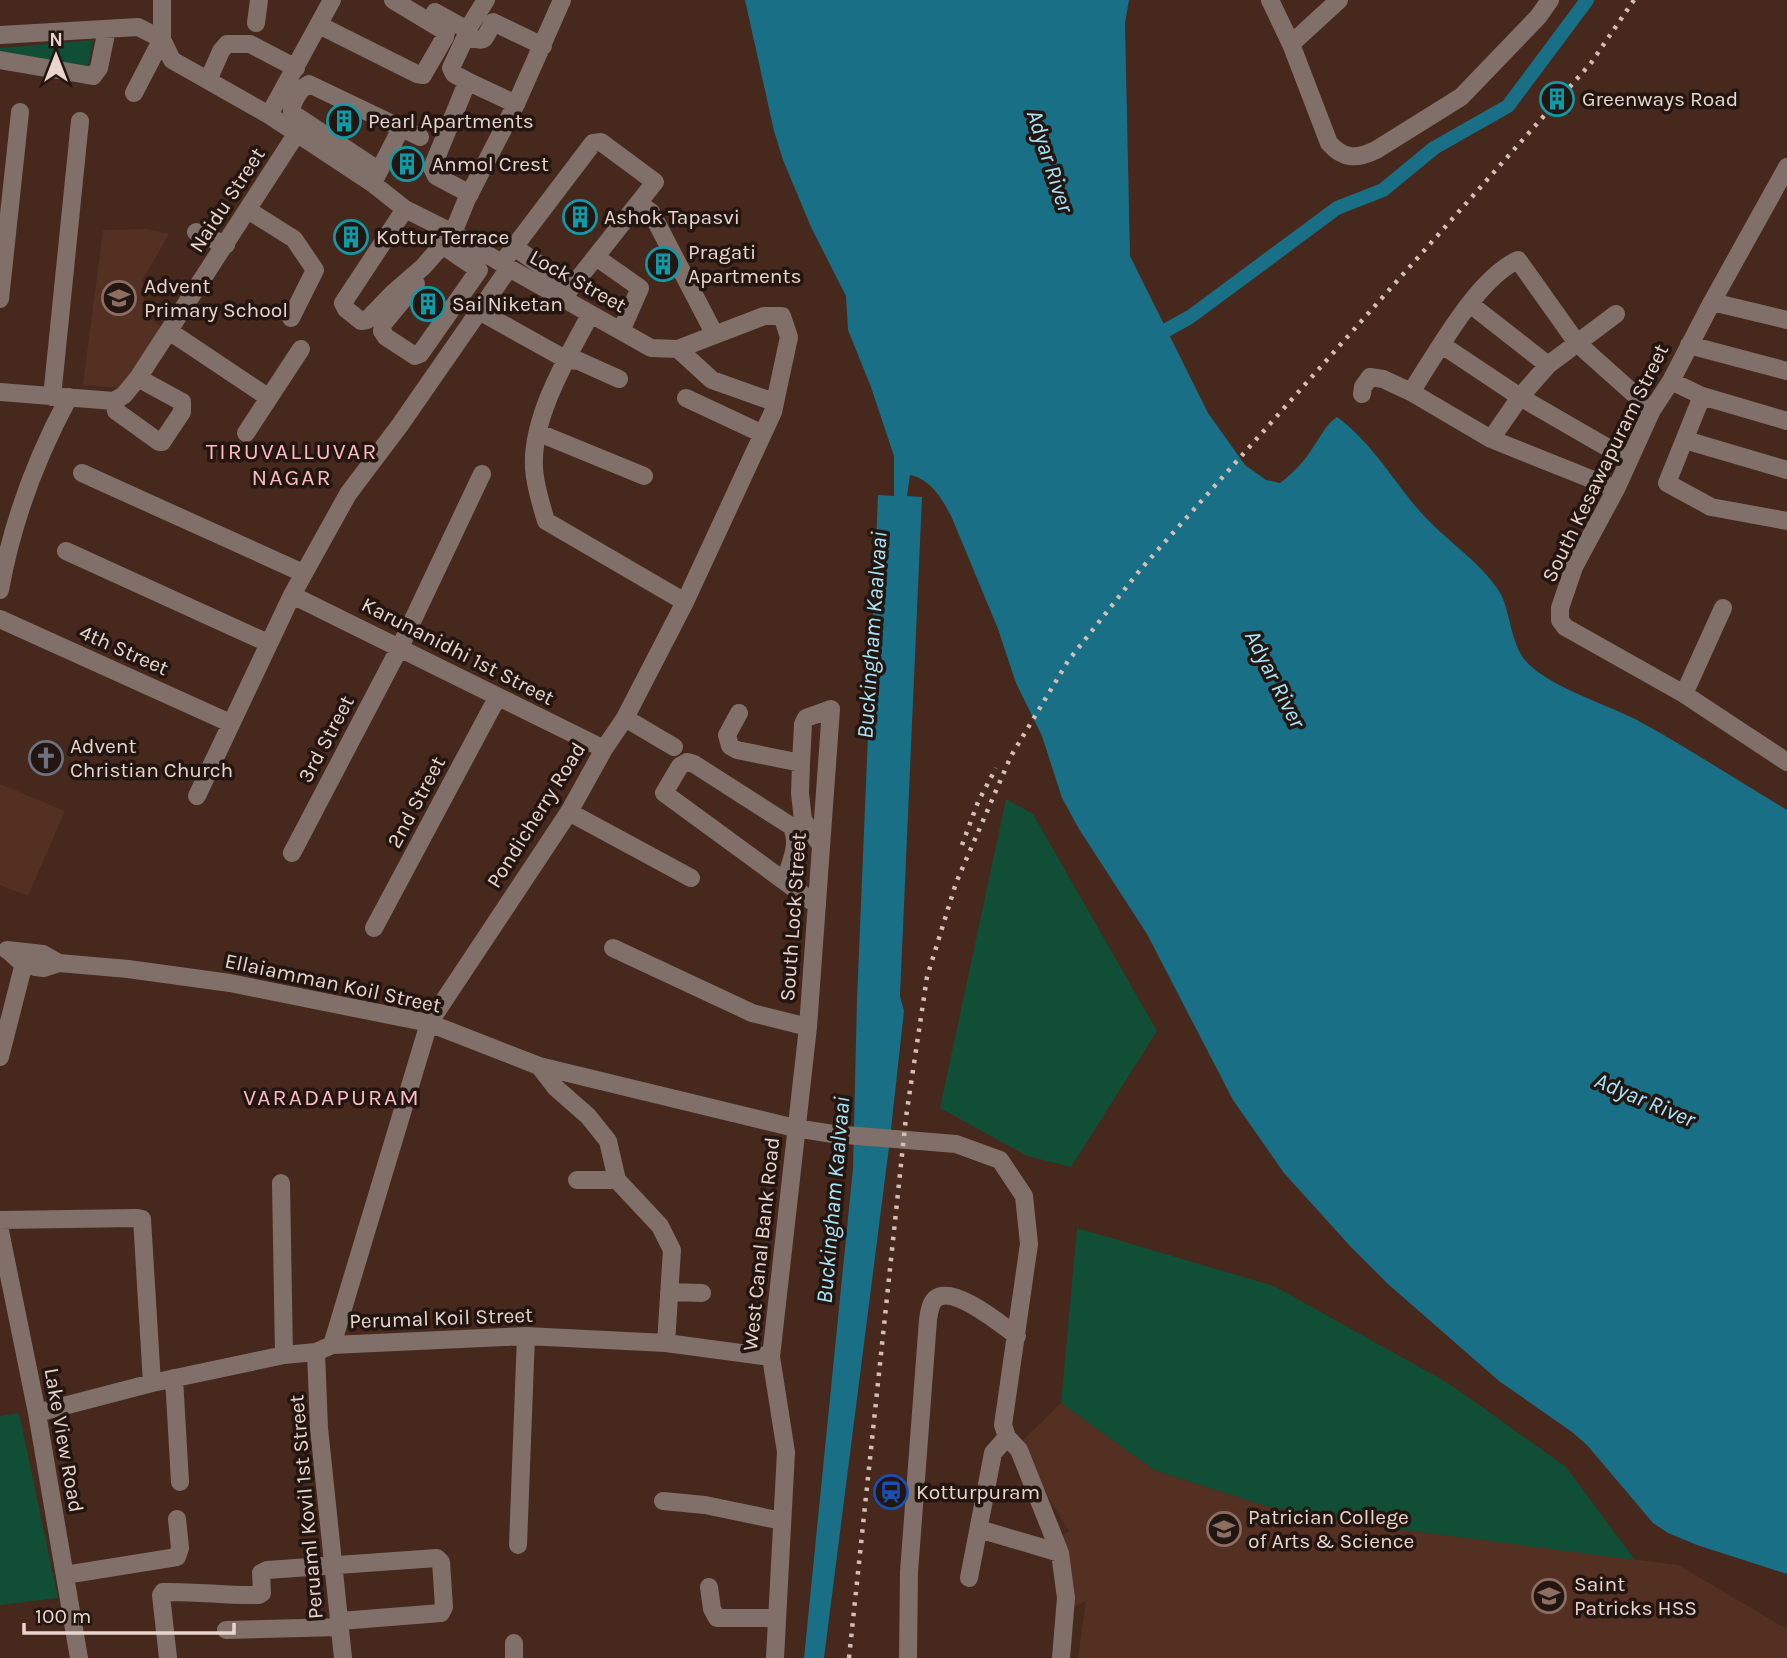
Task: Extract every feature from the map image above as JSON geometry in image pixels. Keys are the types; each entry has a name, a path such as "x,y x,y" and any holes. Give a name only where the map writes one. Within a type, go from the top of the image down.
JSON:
{"street":[{"path":"134,93 162,39 163,0"},
{"path":"257,23 259,0"},
{"path":"269,115 332,0"},
{"path":"319,25 423,75 446,32 393,0"},
{"path":"414,0 462,27 469,27 485,0"},
{"path":"503,264 479,270 420,354 415,356 408,352 386,337 382,331 383,324 451,238 470,194 516,104 562,0"},
{"path":"1270,0 1291,44 1329,143 1338,153 1350,157 1362,157 1461,97 1538,17 1550,0"},
{"path":"1291,44 1339,0"},
{"path":"516,104 454,74 451,68 465,38 484,40 493,22 543,46"},
{"path":"0,35 138,27 162,39"},
{"path":"0,60 93,76 99,68 107,29"},
{"name":"Lock Street","path":"162,39 172,60 375,177 405,209 451,238 570,296 590,315 651,348 678,349 764,316 782,316"},
{"path":"207,78 227,44 250,44 296,68"},
{"path":"401,128 375,177 292,114 292,106 303,87 309,83 420,137"},
{"path":"470,194 436,176 432,168 467,85 471,83"},
{"path":"0,299 20,112"},
{"path":"0,590 3,553 60,397 80,121"},
{"name":"Naidu Street","path":"114,401 124,395 138,378 296,133"},
{"path":"197,796 303,573 348,494 400,425 479,310 514,247 593,143 601,142 655,182 570,296"},
{"name":"South Kesawapuram Street","path":"1787,167 1671,381 1652,410 1616,489 1574,567 1560,608 1560,620 1565,627 1684,694 1787,762"},
{"path":"570,296 579,293 639,210 645,208 652,212 715,335"},
{"path":"405,209 343,303 346,309 361,321 367,320 451,238"},
{"path":"248,210 293,239 315,270 291,318"},
{"path":"196,232 226,245"},
{"path":"451,238 479,270"},
{"path":"514,247 570,296"},
{"path":"1411,392 1470,304 1496,275 1518,260 1577,343 1652,410"},
{"path":"603,262 640,288 621,331"},
{"path":"1712,302 1787,320"},
{"path":"1470,304 1548,366"},
{"path":"479,310 567,360 579,361 619,379"},
{"path":"1491,439 1520,397 1548,366 1616,314"},
{"path":"590,315 550,392 539,433 534,466 546,522 685,602"},
{"name":"Pondicherry Road","path":"332,1345 429,1023 569,812 604,749 628,720 634,699 685,602 773,412 789,337 782,316"},
{"path":"169,331 269,398"},
{"path":"1442,345 1520,397 1629,460"},
{"path":"1689,345 1787,370"},
{"path":"246,433 301,349"},
{"path":"678,349 712,380 774,402"},
{"path":"1362,394 1367,380 1376,377 1411,392 1491,439 1616,489"},
{"path":"0,392 114,401 116,411 159,442 163,442 182,412 182,402 138,378"},
{"path":"1671,381 1702,396 1787,421"},
{"path":"1702,396 1667,483 1711,507 1787,521"},
{"path":"686,398 763,434"},
{"path":"539,433 644,476"},
{"path":"1685,440 1787,470"},
{"path":"82,473 303,573"},
{"path":"400,647 482,474"},
{"path":"66,551 268,643"},
{"name":"Karunanidhi 1st Street","path":"292,595 604,749"},
{"path":"1684,694 1723,608"},
{"name":"4th Street","path":"0,620 230,723"},
{"name":"3rd Street","path":"292,853 400,647"},
{"name":"2nd Street","path":"374,928 497,698"},
{"name":"South Lock Street","path":"795,1128 808,1027 831,709 806,718 803,724 801,763"},
{"path":"739,713 727,735 730,746 737,750 801,763 803,820 820,844"},
{"path":"628,720 674,747"},
{"path":"785,881 796,843 791,826 694,764 687,762 680,766 664,793 817,905"},
{"path":"569,812 691,878"},
{"path":"614,948 752,1013 808,1027"},
{"path":"0,1056 11,954"},
{"name":"Ellaiamman Koil Street","path":"11,954 44,968 60,963 230,983 429,1023 539,1066 795,1128 833,1134 956,1144 1000,1160 1024,1196 1029,1244 1003,1418 1007,1437"},
{"path":"539,1066 556,1088 587,1116 608,1141 617,1180 660,1226 672,1250 666,1343"},
{"name":"West Canal Bank Road","path":"775,1658 786,1452 771,1357 795,1128"},
{"path":"577,1180 617,1180"},
{"path":"282,1183 284,1355"},
{"path":"0,1220 142,1219 152,1382"},
{"name":"Lake View Road","path":"0,1234 37,1413 79,1658"},
{"path":"669,1292 702,1293"},
{"path":"908,1658 909,1572 931,1304 936,1298 945,1295 955,1297 974,1306 1017,1336"},
{"path":"518,1545 526,1336"},
{"name":"Perumal Koil Street","path":"37,1413 152,1382 284,1355 316,1352 332,1345 526,1336 666,1343 771,1357"},
{"name":"Peruaml Kovil 1st Street","path":"316,1352 318,1428 344,1658"},
{"path":"174,1378 180,1482"},
{"path":"969,1578 993,1453 1007,1437 1019,1450 1060,1553 1066,1598 1060,1658"},
{"path":"663,1501 705,1505 782,1521"},
{"path":"65,1575 177,1557 180,1548 177,1519"},
{"path":"979,1529 1060,1553"},
{"path":"168,1658 161,1595 163,1592 207,1592 220,1596 259,1595 262,1593 261,1573 264,1571 437,1558 442,1566 444,1606 440,1613 340,1624 226,1630"},
{"path":"709,1587 712,1609 717,1618 777,1618"}],"shaded area":[{"name":"Advent Primary School","path":"147,229 169,234 142,281 145,315 161,326 124,388 83,385 103,230"},
{"path":"0,784 65,811 28,896 0,885"},
{"path":"1061,1403 1154,1470 1266,1506 1382,1527 1678,1565 1787,1629 1787,1658 1078,1658 1086,1601 1073,1607 1060,1537 1069,1531 1017,1446"}],"green space":[{"path":"93,40 87,71 0,51 0,48"},
{"path":"1006,799 1033,814 1157,1031 1071,1167 1027,1156 940,1108"},
{"path":"1077,1228 1274,1286 1448,1383 1566,1467 1635,1560 1382,1527 1266,1506 1154,1470 1061,1403"},
{"path":"19,1413 58,1598 0,1605 0,1416"}],"water":[{"name":"Adyar River","path":"745,0 1129,0 1125,23 1130,256 1208,413 1245,465 1266,480 1280,483 1302,463 1337,417 1370,449 1427,519 1490,579 1503,598 1520,653 1535,669 1561,686 1637,720 1787,810 1787,1574 1697,1545 1668,1533 1653,1523 1587,1445 1499,1381 1388,1284 1284,1173 1233,1100 1147,934 1062,798 1042,736 1016,683 998,629 952,518 930,486 910,475 907,496 922,497 900,996 904,1011 824,1658 804,1658 853,1168 857,999 878,495 894,496 894,456 848,330 846,296 811,227 783,160"}],"waterway":[{"name":"Buckingham Kaalvaai","path":"1150,339 1190,317 1337,208 1383,190 1434,148 1508,106 1587,0"}],"railway":[{"path":"849,1658 906,1117 927,977 956,883 1011,756 1068,661 1140,570 1591,63 1634,0"},
{"path":"962,845 978,802 996,768"}],"place":[{"name":"Greenways Road","path":"1557,99"},
{"name":"Pearl Apartments","path":"344,121"},
{"name":"Anmol Crest","path":"407,164"},
{"name":"Ashok Tapasvi","path":"580,217"},
{"name":"Kottur Terrace","path":"351,237"},
{"name":"Pragati Apartments","path":"663,264"},
{"name":"Advent Primary School","path":"119,298"},
{"name":"Sai Niketan","path":"428,304"},
{"name":"Advent Christian Church","path":"46,758"},
{"name":"Kotturpuram","path":"891,1492"},
{"name":"Patrician College of Arts & Science","path":"1224,1529"},
{"name":"Saint Patricks HSS","path":"1549,1596"}],"district":[{"name":"TIRUVALLUVAR NAGAR","path":"292,464"},
{"name":"VARADAPURAM","path":"332,1097"}]}
